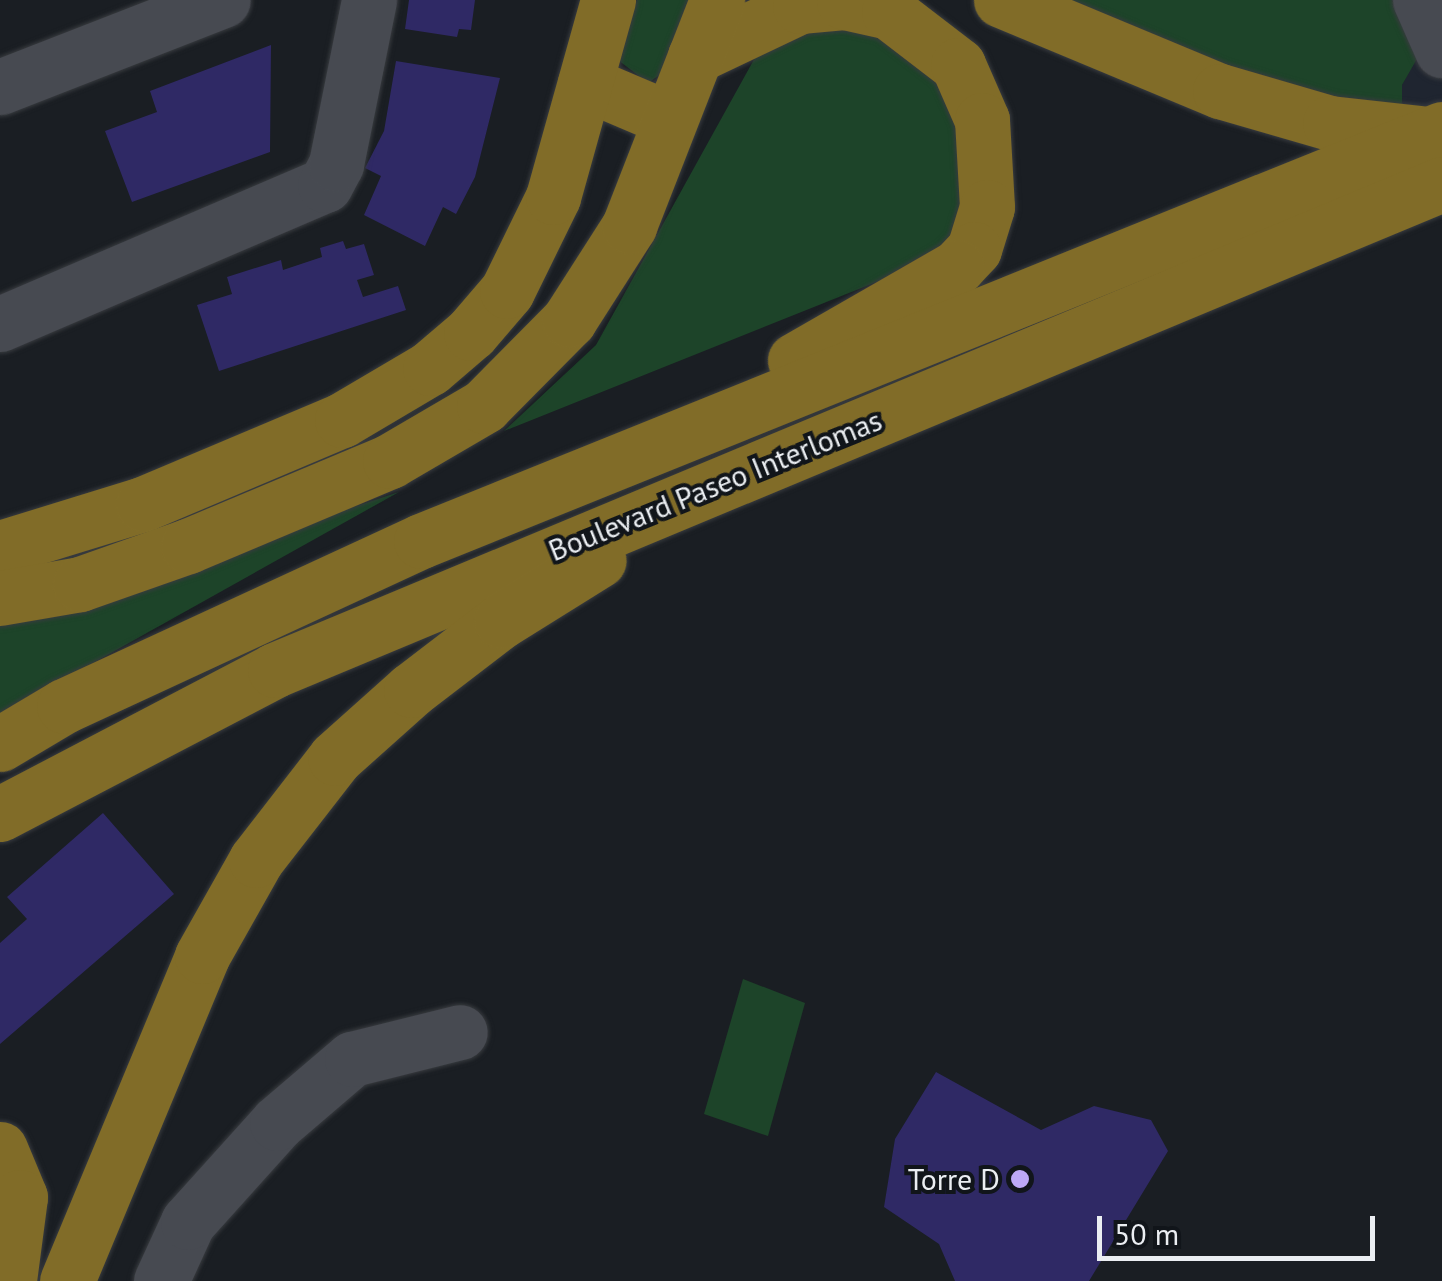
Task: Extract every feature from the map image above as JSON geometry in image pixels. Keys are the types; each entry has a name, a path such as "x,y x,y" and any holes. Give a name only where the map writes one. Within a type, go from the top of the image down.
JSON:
{"main road":[{"path":"0,548 143,504 342,420 430,368 507,291 553,197 608,0"},
{"path":"0,598 80,584 188,546 390,461 484,406 569,320 629,226 718,0"},
{"path":"1001,0 1220,91 1304,117 1390,133 1439,148"},
{"path":"589,474 957,266 974,249 988,207 982,120 958,65 888,12 844,2 800,6 695,56"},
{"path":"585,83 670,119"},
{"name":"Boulevard Paseo Interlomas","path":"0,814 276,670 742,473 1140,314 1439,148"},
{"name":"Boulevard Paseo Interlomas","path":"0,744 64,706 257,616 589,474 1439,148"},
{"path":"67,1281 202,956 256,860 335,758 501,621 742,473"},
{"path":"0,1149 20,1198 9,1281"}],"street":[{"path":"0,87 223,0"},
{"path":"0,324 325,185 336,164 369,0"},
{"path":"1420,0 1442,50"},
{"path":"160,1281 188,1222 277,1123 352,1059 460,1032"}],"shaded area":[{"path":"1442,0 1442,107 1402,105 1402,85"}],"green space":[{"path":"637,0 690,0 661,74 648,83 618,60"},
{"path":"1036,0 1400,0 1418,57 1402,85 1402,105 1302,98"},
{"path":"808,25 852,27 884,41 945,88 968,135 960,232 924,263 504,431 596,345 762,45"},
{"path":"399,492 0,715 0,623"},
{"path":"743,979 805,1003 768,1136 704,1114"}],"building":[{"path":"409,0 475,0 471,30 459,29 457,37 405,29"},
{"path":"271,45 270,152 132,202 105,131 157,112 150,91"},
{"path":"396,61 500,78 475,177 456,214 443,207 425,246 364,215 381,176 365,168 384,131"},
{"path":"343,241 346,249 364,244 374,275 357,280 363,297 398,286 406,310 219,371 197,305 232,294 227,277 281,260 283,270 322,257 320,248"},
{"path":"103,813 174,894 0,1044 0,943 27,919 7,897"},
{"name":"Torre D","path":"936,1072 1041,1130 1094,1106 1151,1120 1168,1151 1089,1281 955,1281 939,1244 884,1207 895,1139"}],"place":[{"name":"Torre D","path":"1020,1179"}]}
